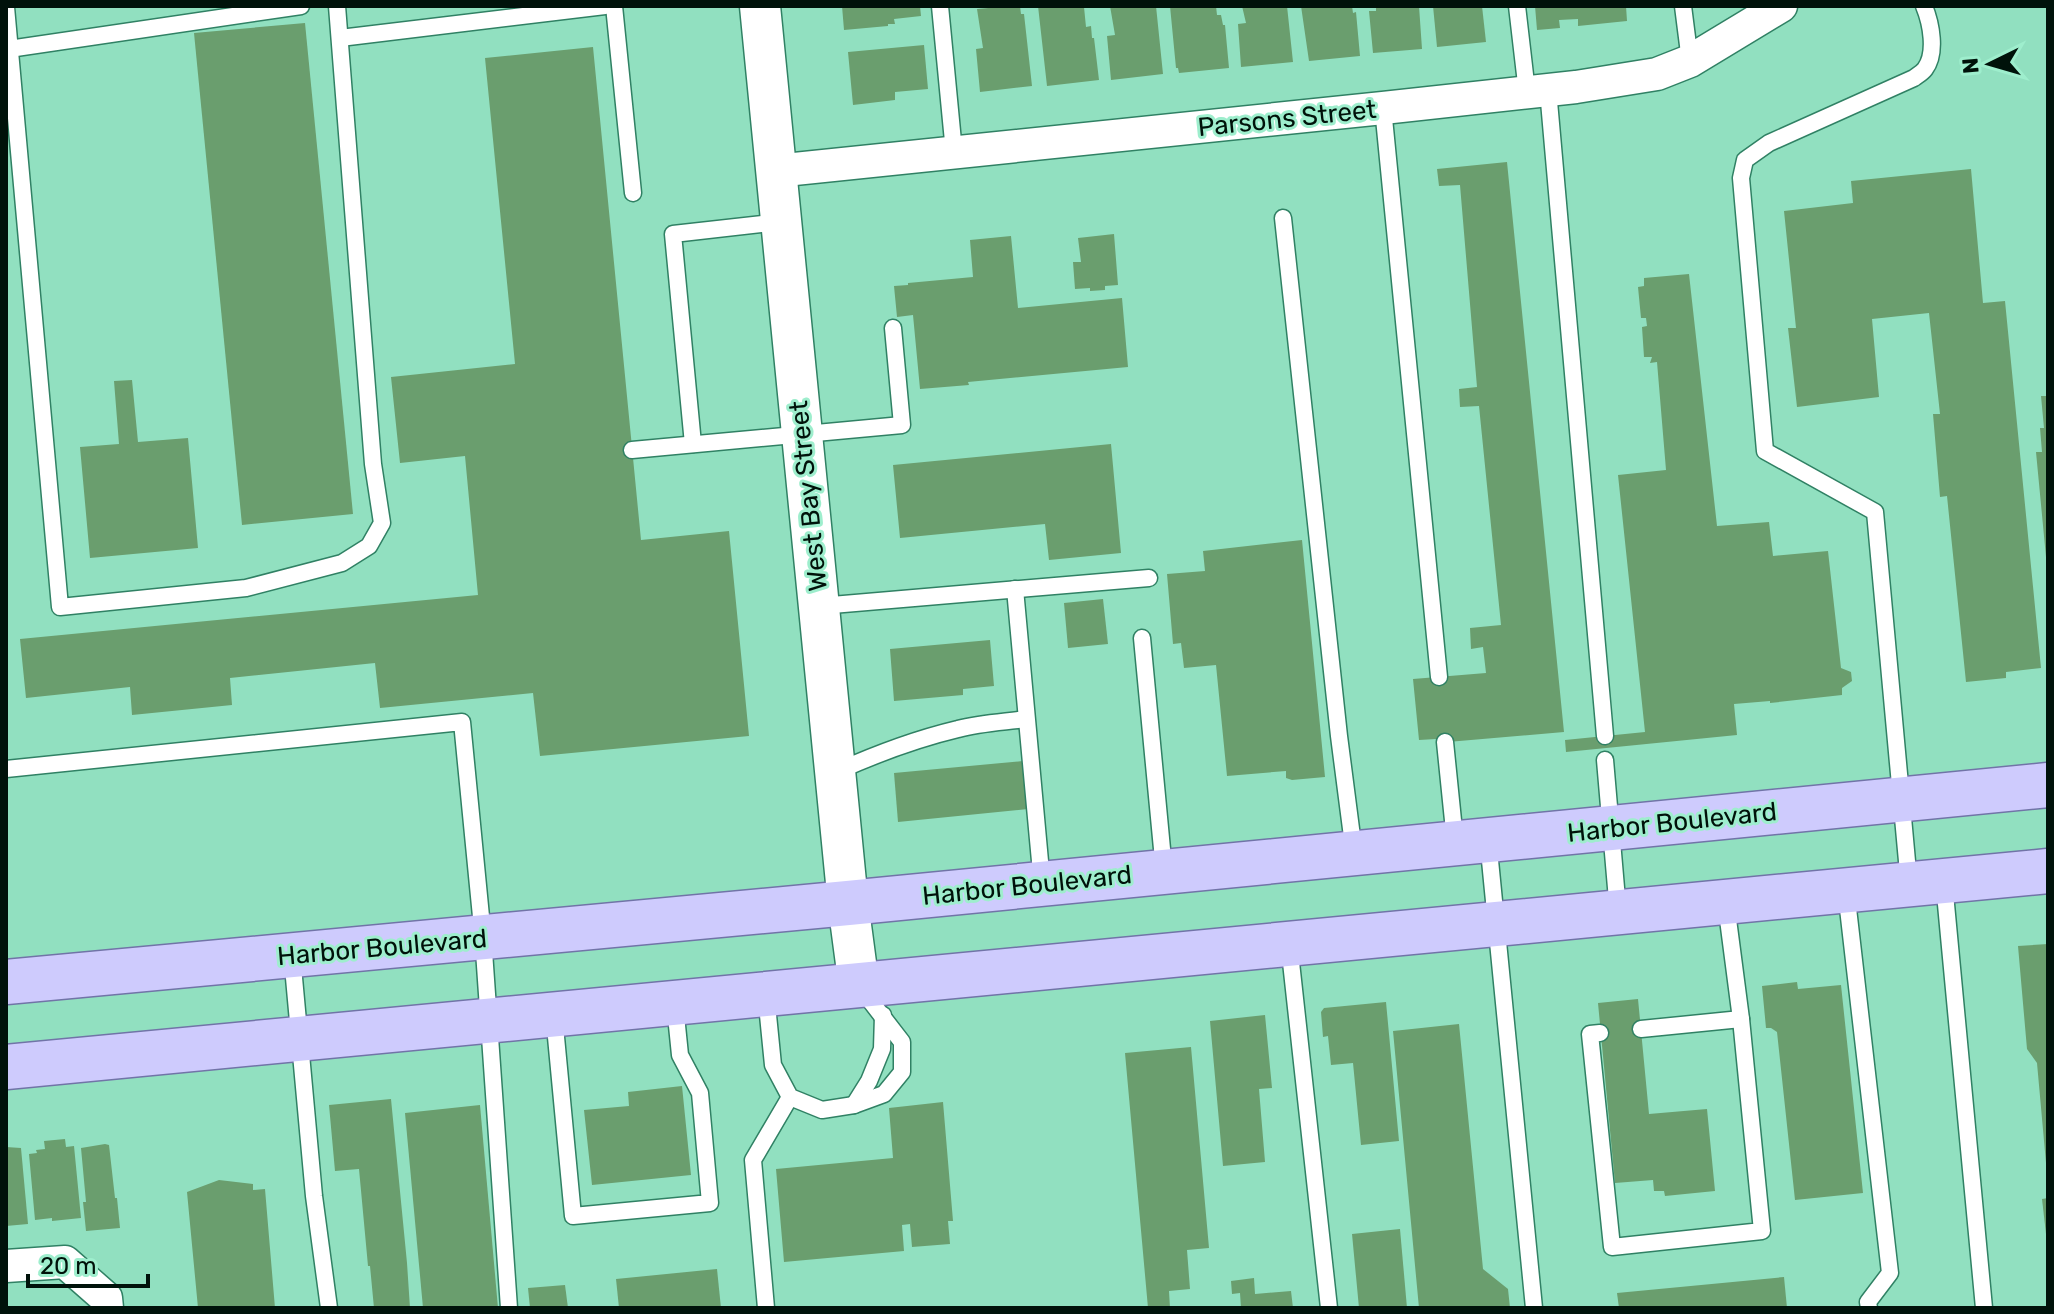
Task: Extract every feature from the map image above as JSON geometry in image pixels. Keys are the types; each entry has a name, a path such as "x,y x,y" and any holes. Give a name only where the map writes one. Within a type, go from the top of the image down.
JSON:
{"main road":[{"name":"Harbor Boulevard","path":"6,982 2048,785"},
{"path":"6,1067 766,994 871,1001 1289,944 2048,871"}],"street":[{"name":"West Bay Street","path":"760,6 848,903 871,1001"},
{"name":"Parsons Street","path":"775,171 1538,91 1657,74 1690,61 1781,6"},
{"path":"6,1266 65,1262 106,1298 107,1308"}],"lane":[{"path":"9,49 301,6"},
{"path":"6,7 60,607 246,588 328,567 342,563 369,546 382,523 373,464 337,6"},
{"path":"340,38 605,6"},
{"path":"614,6 633,193"},
{"path":"940,6 954,152"},
{"path":"1517,6 1538,91 1605,736"},
{"path":"1683,6 1690,61"},
{"path":"1924,6 1931,21 1932,47 1926,68 1914,78 1769,143 1745,160 1741,178 1765,451 1875,512 1901,800 1926,883 1984,1308"},
{"path":"1383,108 1439,677"},
{"path":"1283,218 1354,853"},
{"path":"693,444 673,234 780,222"},
{"path":"632,450 902,425 893,328"},
{"path":"818,607 1149,578"},
{"path":"1015,589 1042,884"},
{"path":"1142,638 1164,872"},
{"path":"835,773 876,754 928,737 961,728 1026,719"},
{"path":"6,769 462,722 483,937 509,1308"},
{"path":"1445,742 1496,924 1534,1308"},
{"path":"1605,760 1618,912"},
{"path":"1846,890 1890,1273 1868,1302 1869,1308"},
{"path":"1600,1033 1590,1034 1612,1247 1762,1231 1726,902"},
{"path":"1289,944 1329,1308"},
{"path":"292,955 314,1196 329,1308"},
{"path":"766,994 773,1065 790,1097 822,1110 854,1105 884,1094 902,1072 902,1042 871,1001"},
{"path":"854,1105 869,1081 882,1049 871,1001"},
{"path":"554,1015 573,1216 710,1203 700,1093 680,1055 675,1004"},
{"path":"1641,1029 1741,1019"},
{"path":"766,1308 753,1160 790,1097"}],"building":[{"path":"842,6 920,6 921,16 894,19 895,24 888,26 844,30"},
{"path":"1020,6 1021,14 1024,14 1032,86 980,92 976,49 983,48 977,9"},
{"path":"1038,6 1084,7 1086,27 1091,26 1094,38 1099,80 1047,86"},
{"path":"1110,6 1156,6 1163,74 1111,80 1107,36 1115,35"},
{"path":"1170,6 1216,6 1217,15 1221,15 1225,25 1229,68 1179,73"},
{"path":"1242,6 1287,6 1293,62 1241,67 1238,24 1246,23"},
{"path":"1301,6 1352,6 1353,13 1356,12 1360,56 1309,61"},
{"path":"1376,6 1419,6 1422,49 1373,53 1369,11 1376,11"},
{"path":"1433,6 1482,6 1486,42 1437,47"},
{"path":"1535,6 1626,6 1627,21 1578,26 1578,19 1559,20 1560,28 1537,30"},
{"path":"305,23 353,514 242,525 194,33"},
{"path":"924,45 928,89 895,92 895,100 853,105 848,52"},
{"path":"593,47 641,540 729,531 749,736 540,756 533,693 380,708 375,663 230,678 232,705 132,715 130,687 26,698 20,639 478,595 465,456 400,463 391,377 515,364 485,58"},
{"path":"1507,162 1564,732 1436,743 1436,739 1419,740 1413,679 1486,673 1483,647 1471,649 1470,628 1501,625 1479,406 1460,407 1459,389 1477,387 1460,185 1439,186 1437,169"},
{"path":"1971,169 1983,303 2005,301 2041,668 2006,672 2006,678 1966,682 1947,496 1940,497 1933,414 1940,414 1929,313 1872,319 1879,397 1797,407 1788,328 1796,328 1784,211 1853,203 1851,181"},
{"path":"1114,234 1118,285 1105,286 1105,290 1075,289 1073,262 1081,262 1078,238"},
{"path":"1011,236 1018,308 1122,298 1128,367 920,389 913,315 897,317 894,286 973,277 970,240"},
{"path":"1689,274 1717,526 1769,522 1773,556 1828,551 1841,668 1851,672 1852,681 1842,688 1842,695 1734,704 1737,735 1566,752 1565,740 1645,732 1618,475 1666,470 1657,362 1650,363 1652,357 1644,357 1642,327 1647,326 1646,318 1641,318 1638,287 1644,286 1644,278"},
{"path":"132,380 138,442 188,438 198,548 90,558 80,447 119,444 114,381"},
{"path":"2041,396 2048,396 2048,557 2036,452 2042,452 2040,428 2044,428"},
{"path":"1111,444 1121,553 1049,560 1045,524 900,538 893,465"},
{"path":"1302,540 1325,777 1292,780 1286,778 1286,771 1227,776 1216,665 1184,668 1181,643 1173,644 1167,574 1205,571 1203,551"},
{"path":"1103,599 1108,644 1068,648 1064,603"},
{"path":"990,640 994,686 963,689 963,695 894,701 890,649"},
{"path":"1023,761 1028,809 898,822 894,773"},
{"path":"2048,944 2046,1163 2037,1063 2027,1049 2018,946"},
{"path":"1797,982 1798,989 1841,985 1863,1193 1795,1200 1777,1032 1766,1028 1762,986"},
{"path":"1638,999 1649,1114 1707,1109 1715,1191 1665,1196 1664,1191 1654,1191 1653,1180 1615,1183 1598,1003"},
{"path":"1386,1002 1399,1141 1361,1145 1353,1063 1331,1065 1328,1036 1323,1037 1321,1012 1324,1008"},
{"path":"1265,1015 1272,1088 1259,1089 1265,1162 1223,1166 1210,1021"},
{"path":"1459,1024 1483,1269 1508,1289 1510,1308 1419,1308 1393,1031"},
{"path":"1191,1047 1209,1248 1187,1250 1190,1289 1169,1291 1170,1308 1148,1308 1125,1053"},
{"path":"682,1086 691,1175 592,1185 584,1110 629,1106 628,1092"},
{"path":"391,1099 410,1308 374,1308 359,1169 335,1171 329,1105"},
{"path":"943,1102 953,1221 948,1221 950,1244 912,1247 910,1224 902,1225 904,1251 784,1262 776,1169 893,1158 889,1108"},
{"path":"480,1105 498,1308 423,1308 405,1113"},
{"path":"65,1139 66,1147 74,1146 81,1218 35,1220 29,1154 45,1149 44,1141"},
{"path":"109,1145 120,1228 86,1231 81,1148"},
{"path":"6,1147 21,1148 28,1224 6,1226"},
{"path":"219,1180 253,1184 253,1190 265,1189 275,1308 198,1308 187,1192"},
{"path":"2048,1198 2048,1234 2046,1234 2042,1199"},
{"path":"1400,1229 1407,1308 1359,1308 1352,1234"},
{"path":"717,1269 721,1308 619,1308 616,1279"},
{"path":"1784,1277 1787,1308 1619,1308 1617,1293"},
{"path":"1254,1278 1255,1294 1291,1291 1293,1308 1241,1308 1240,1293 1232,1294 1231,1281"},
{"path":"565,1285 568,1308 530,1308 528,1288"}]}
